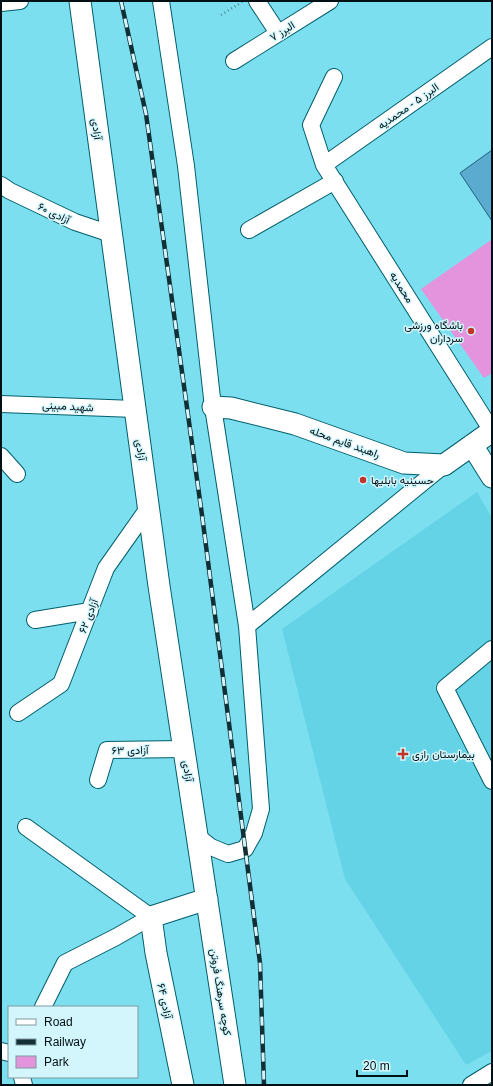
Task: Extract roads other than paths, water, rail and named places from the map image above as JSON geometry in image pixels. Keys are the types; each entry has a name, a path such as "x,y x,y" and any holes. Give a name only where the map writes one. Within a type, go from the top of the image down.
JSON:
{"main road":[{"name":"آزادی","path":"80,1 135,409 206,898"},
{"name":"راهبند قایم محله","path":"213,407 231,408 295,424 404,463 444,465"},
{"path":"444,465 492,431"},
{"path":"472,445 492,477"},
{"path":"151,917 206,898"},
{"name":"کوچه سرهنگ فروتن","path":"206,898 235,1085"},
{"name":"آزادی ۶۴","path":"151,917 156,954 183,1085"}],"street":[{"path":"1,3 20,1"},
{"path":"161,1 186,166 213,407 247,626 261,809 254,833 245,849 228,854 211,847 197,836"},
{"path":"257,1 278,33"},
{"name":"البرز ۷","path":"234,61 330,1"},
{"name":"البرز ۵ - محمدیه","path":"324,165 492,47"},
{"name":"محمدیه","path":"334,77 312,125 324,165 492,431"},
{"path":"249,230 335,181"},
{"name":"آزادی ۶۰","path":"1,185 10,191 75,222 111,234"},
{"name":"شهید مبینی","path":"1,404 135,409"},
{"path":"1,456 17,474"},
{"path":"247,626 444,465"},
{"name":"آزادی ۶۲","path":"18,713 61,684 106,568 149,507"},
{"path":"35,620 90,611"},
{"path":"492,649 445,688 492,781"},
{"name":"آزادی ۶۳","path":"98,780 107,750 184,749"},
{"path":"26,826 151,917 66,963 44,1006"},
{"path":"471,1085 492,1072"}],"railway":[{"path":"121,1 146,114 202,515 260,963 264,1085"}],"place":[{"name":"باشگاه ورزشی سرداران","path":"471,331"},
{"name":"حسینیه بابلیها","path":"363,480"},
{"name":"بیمارستان رازی","path":"403,754"}]}
